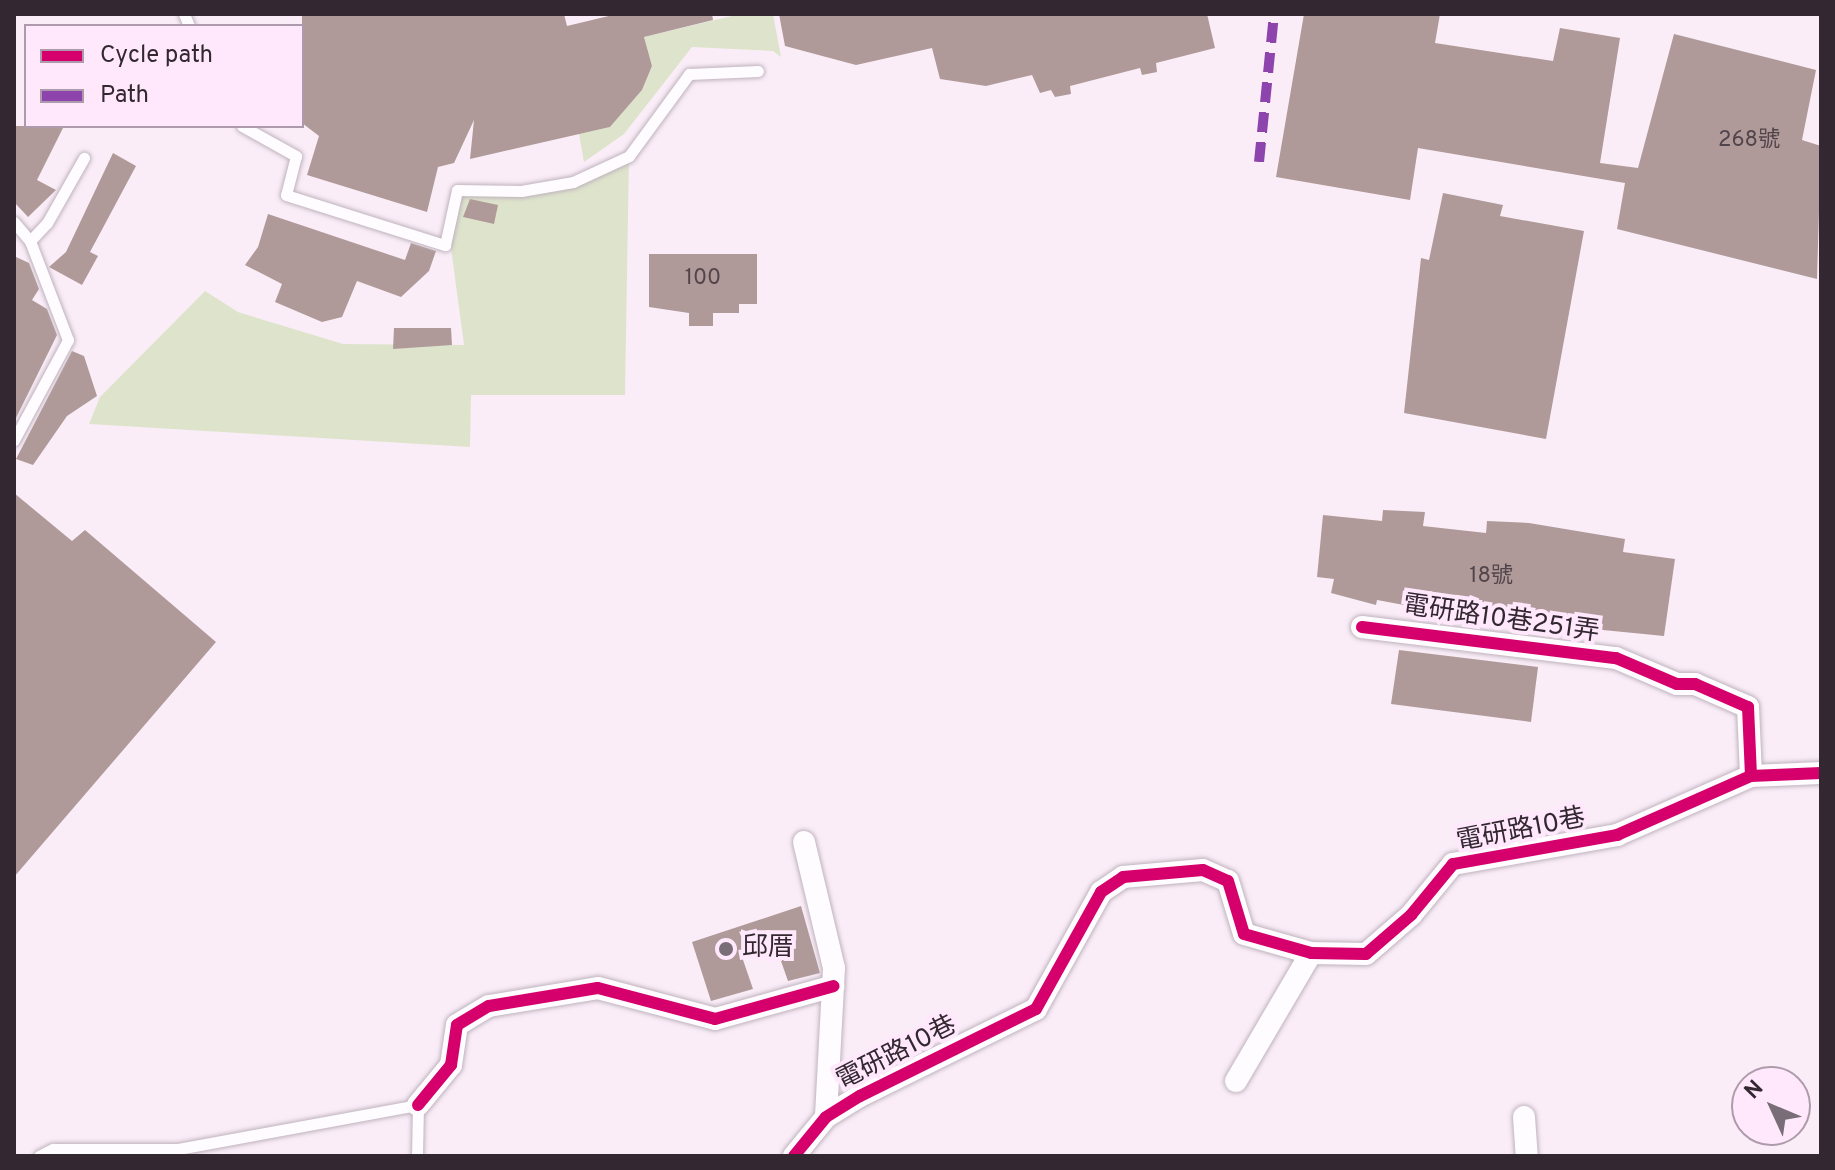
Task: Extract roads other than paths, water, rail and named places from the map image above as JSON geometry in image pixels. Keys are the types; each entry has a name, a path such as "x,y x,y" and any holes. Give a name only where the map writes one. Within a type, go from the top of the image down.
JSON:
{"street":[{"name":"電研路10巷251弄","path":"1362,627 1616,658 1677,684 1695,684 1748,707 1751,776"},
{"name":"電研路10巷","path":"794,1156 826,1117 1036,1009 1101,892 1123,877 1203,870 1228,881 1244,934 1311,953 1366,954 1411,915 1453,864 1617,835 1751,776 1821,773"},
{"path":"804,842 834,986 826,1117"},
{"path":"1236,1081 1311,953"},
{"path":"418,1105 451,1065 457,1025 489,1006 598,988 715,1019 834,986"},
{"path":"1524,1117 1527,1156"}],"lane":[{"path":"246,128 296,156 286,195 445,245 457,190 521,191 573,182 629,156 689,74 758,71"},
{"path":"30,241 47,223 84,158"},
{"path":"14,440 68,340 30,241 15,226"},
{"path":"39,1156 53,1149 178,1149 418,1105 417,1156"}],"place":[{"name":"邱厝","path":"726,949"}]}
